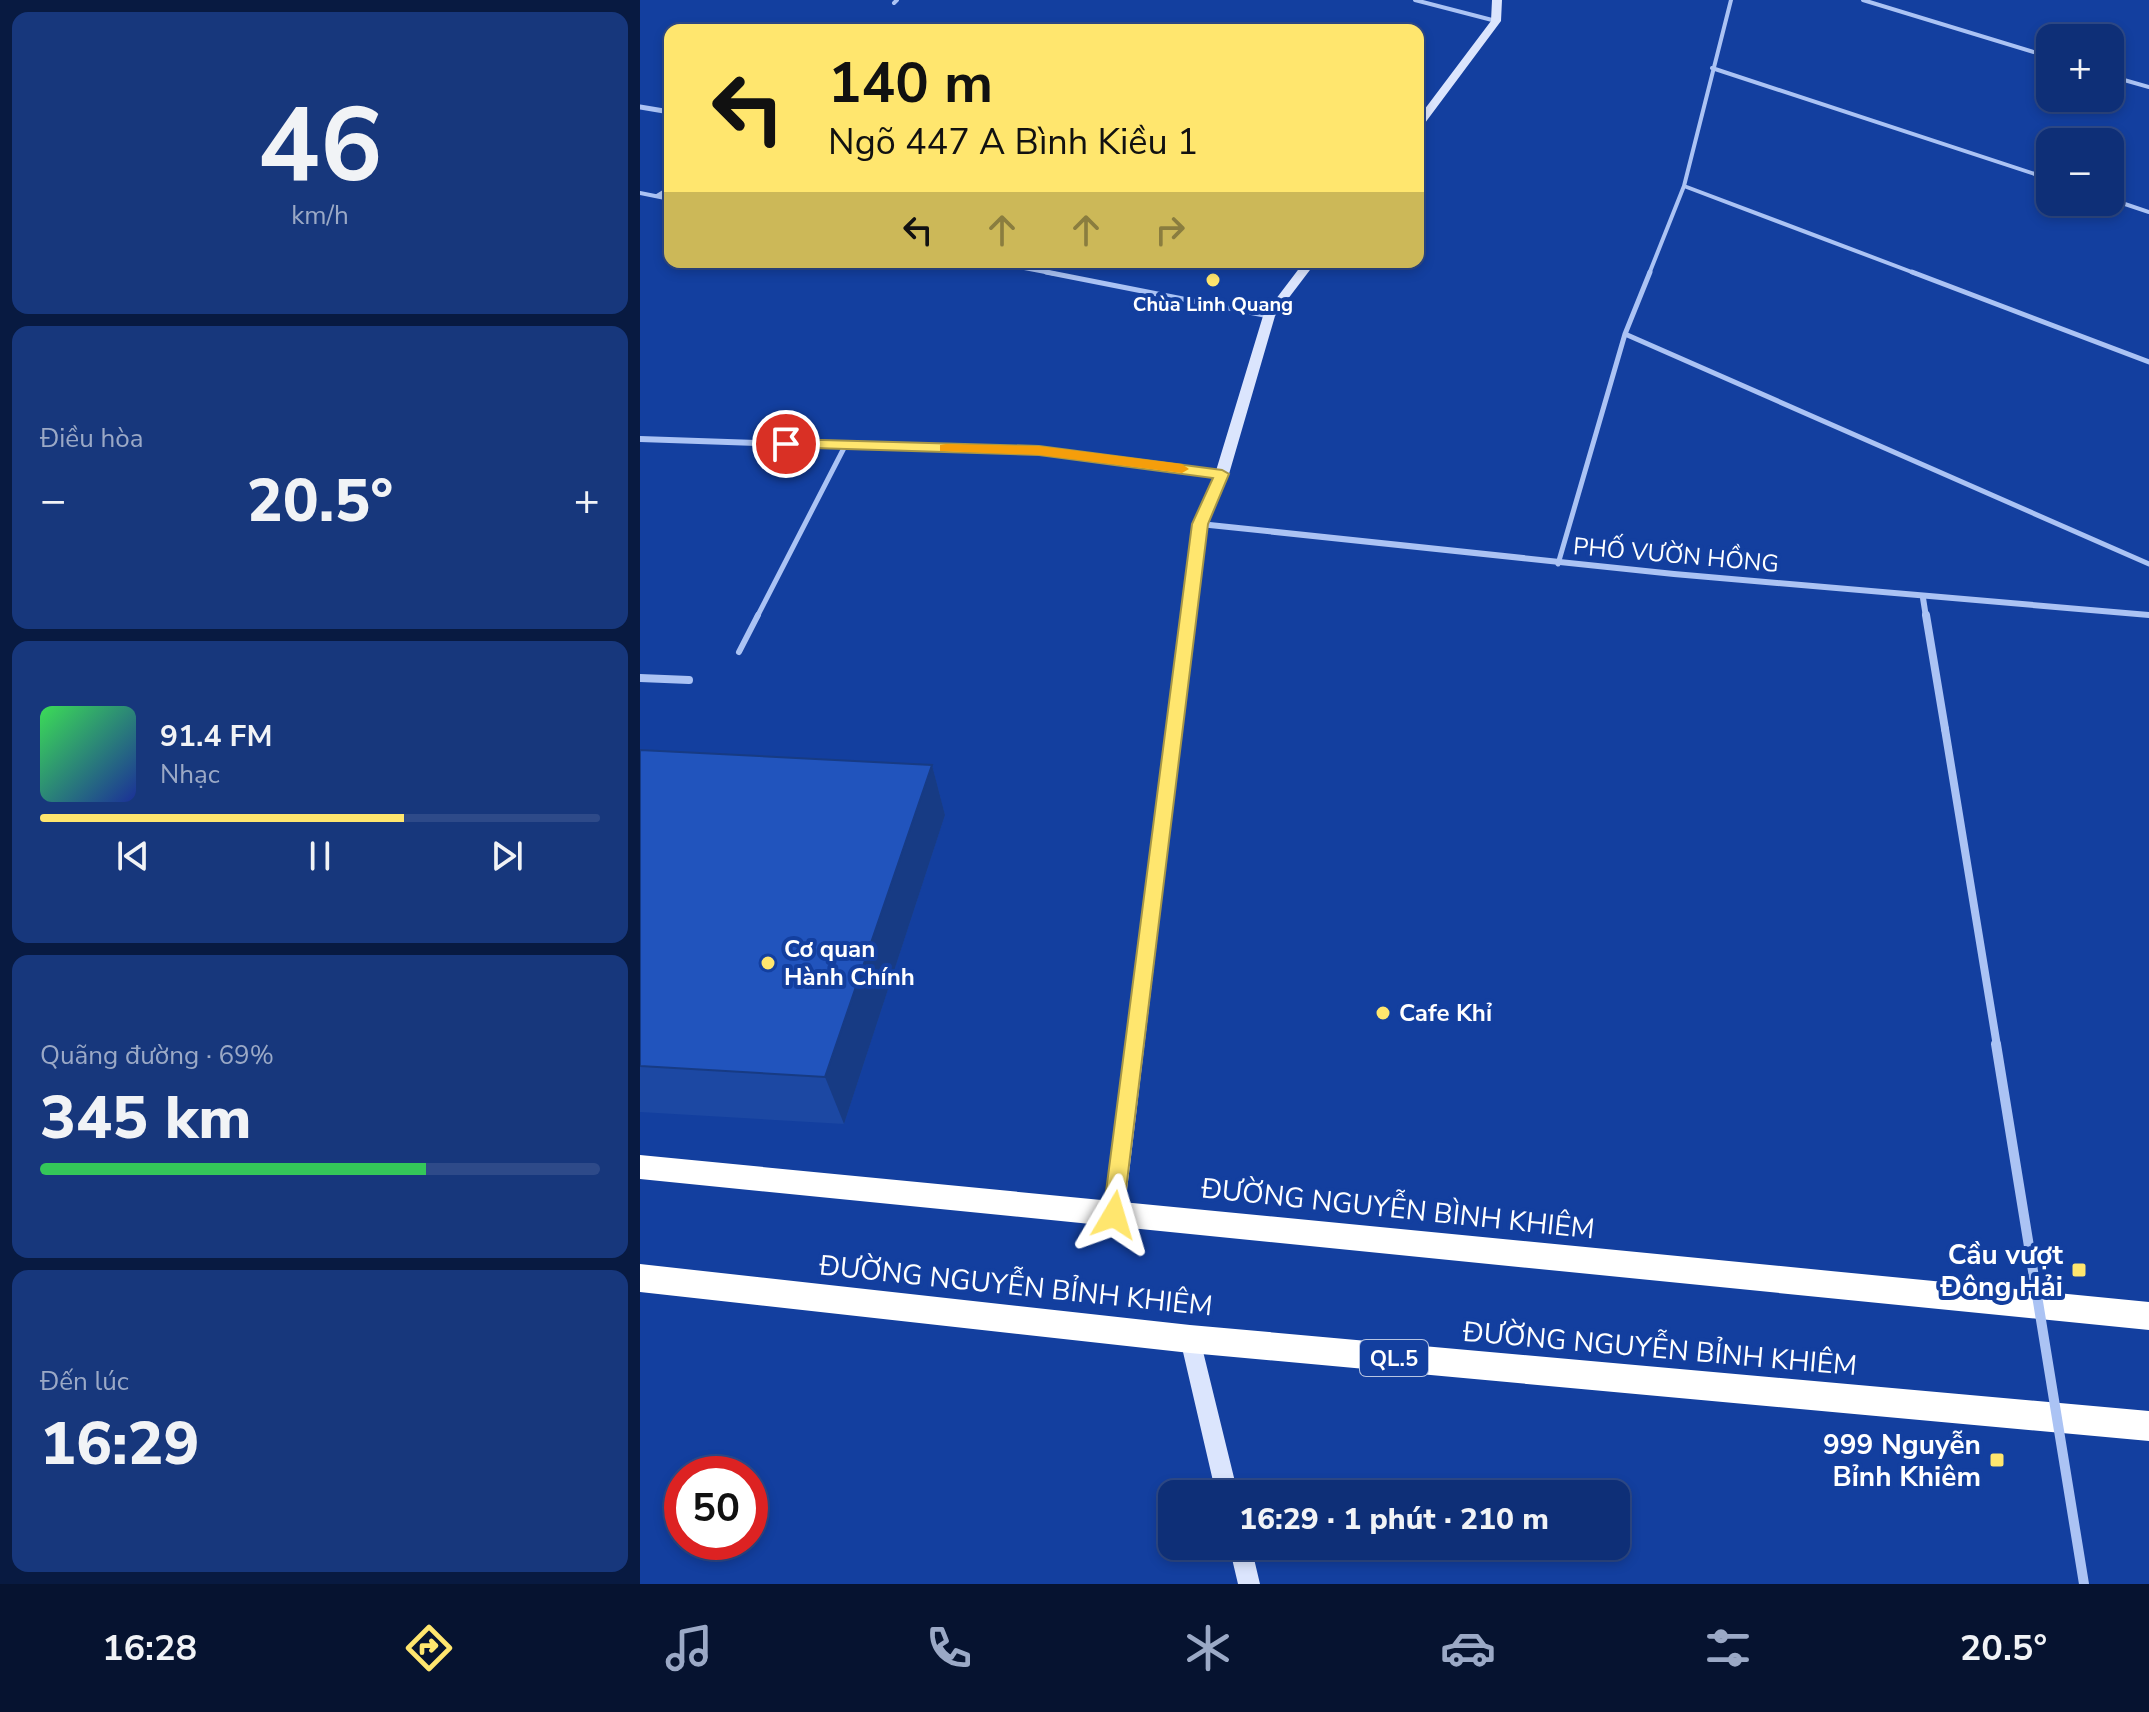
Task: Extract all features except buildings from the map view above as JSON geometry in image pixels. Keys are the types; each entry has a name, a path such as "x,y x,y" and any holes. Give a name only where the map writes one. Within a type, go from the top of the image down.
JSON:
{"highway":[{"name":"ĐƯỜNG NGUYỄN BÌNH KHIÊM","path":"640,1167 2149,1316"},
{"name":"ĐƯỜNG NGUYỄN BỈNH KHIÊM","path":"640,1278 1190,1339 2149,1426"}],"main road":[{"path":"1424,117 1496,21 1497,0"},
{"path":"1114,1215 1200,524 1222,474 1269,316 1305,268"},
{"path":"1190,1339 1224,1480"},
{"path":"1243,1560 1249,1584"}],"street":[{"path":"640,107 664,111"},
{"path":"640,439 845,446"},
{"name":"PHỐ VƯỜN HỒNG","path":"1200,524 1558,564 1923,598 2149,615"},
{"path":"1923,598 2084,1584"},
{"path":"640,678 689,680"}],"lane":[{"path":"1415,0 1496,21"},
{"path":"1558,564 1625,334 1684,186 1731,0"},
{"path":"1863,0 2036,53"},
{"path":"1712,68 2036,174"},
{"path":"2124,80 2149,87"},
{"path":"1684,186 2149,362"},
{"path":"657,196 664,192"},
{"path":"640,193 664,198"},
{"path":"2124,204 2149,212"},
{"path":"1024,268 1269,316"},
{"path":"1625,334 2149,564"},
{"path":"739,652 845,446 1039,450 1222,474"}],"slow traffic":[{"path":"946,448 1039,450 1182,469"}],"place":[{"name":"Chùa Linh Quang","path":"1213,280"},
{"name":"Cơ quan Hành Chính","path":"768,963"},
{"name":"Cafe Khỉ","path":"1383,1013"},
{"name":"Cầu vượt Đông Hải","path":"2079,1270"},
{"name":"999 Nguyễn Bỉnh Khiêm","path":"1997,1460"}],"route":[{"path":"786,444 1039,450 1222,474 1200,524 1114,1215"}]}
